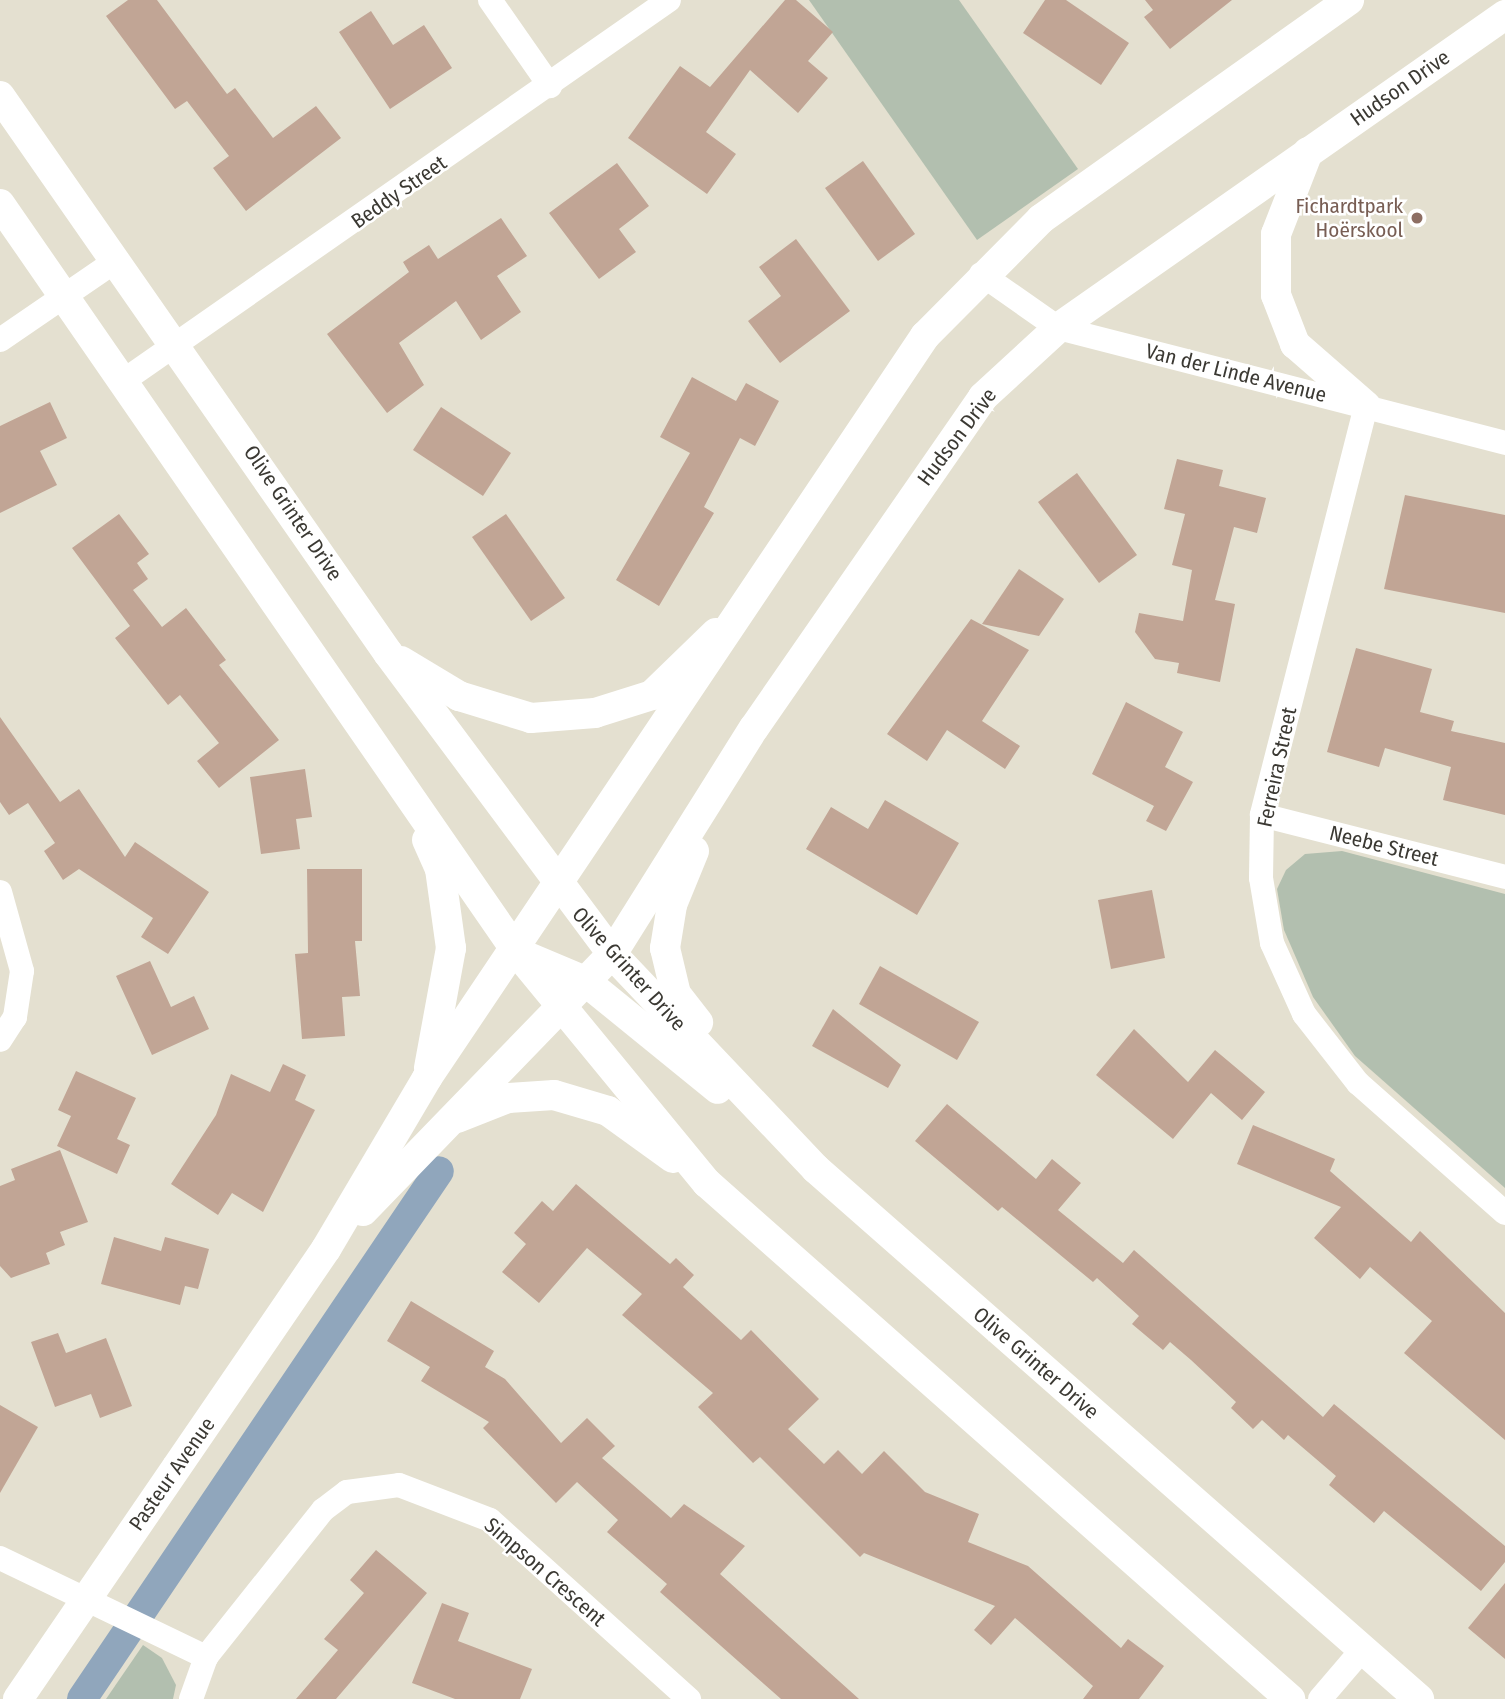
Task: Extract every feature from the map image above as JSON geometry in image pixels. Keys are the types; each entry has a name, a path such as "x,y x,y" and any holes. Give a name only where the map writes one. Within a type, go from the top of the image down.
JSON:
{"street":[{"path":"490,0 550,86"},
{"name":"Beddy Street","path":"126,379 179,346 669,0"},
{"path":"517,952 763,586 925,336 981,274 1041,219 1349,0"},
{"name":"Hudson Drive","path":"561,1005 612,954 754,729 983,397 1058,328 1505,15"},
{"name":"Olive Grinter Drive","path":"0,96 179,346 388,653 558,888 612,954 816,1169 1419,1699"},
{"path":"1308,152 1276,234 1276,295 1295,344 1366,406"},
{"path":"0,204 126,379 397,770 517,952 707,1183"},
{"path":"0,340 117,260"},
{"name":"Van der Linde Avenue","path":"981,274 1058,328 1505,443"},
{"name":"Ferreira Street","path":"1366,406 1262,815 1261,878 1272,943 1304,1014 1358,1083 1505,1213"},
{"path":"388,653 459,696 531,718 595,713 652,695 763,586"},
{"path":"754,729 682,875 665,948 676,994 816,1169"},
{"path":"397,770 440,869 447,906 448,980 427,1078"},
{"name":"Neebe Street","path":"1262,815 1505,877"},
{"path":"0,892 22,971 15,1017 0,1040"},
{"path":"517,952 585,981 816,1169"},
{"name":"Pasteur Avenue","path":"18,1699 326,1249 427,1078 517,952"},
{"name":"Pasteur Avenue","path":"326,1249 561,1005"},
{"path":"449,1121 508,1098 554,1095 608,1111 707,1183 1290,1699"},
{"name":"Simpson Crescent","path":"191,1699 206,1657 323,1510 347,1492 399,1485 490,1520 689,1699"},
{"path":"0,1558 206,1657"},
{"path":"1320,1699 1362,1650"}],"green space":[{"path":"809,0 959,0 1078,169 977,240"},
{"path":"1342,851 1505,894 1505,1188 1355,1056 1313,997 1284,930 1277,889 1286,870 1305,854"},
{"path":"143,1645 162,1658 176,1685 173,1699 106,1699"}],"building":[{"path":"128,0 157,0 227,94 235,88 273,138 316,106 341,138 246,211 213,168 229,156 187,101 175,109 106,16"},
{"path":"785,0 796,0 833,32 808,61 828,78 798,113 750,70 706,132 736,154 707,194 628,138 680,66 710,87"},
{"path":"1045,0 1066,0 1129,43 1101,85 1023,33"},
{"path":"1145,0 1232,0 1170,49 1144,17 1153,10"},
{"path":"371,11 393,45 424,25 452,68 390,109 339,32"},
{"path":"863,161 915,234 878,261 825,188"},
{"path":"617,163 649,206 619,229 636,252 599,279 549,213"},
{"path":"501,218 527,256 497,276 521,312 481,340 456,301 399,343 424,385 387,413 327,334 409,272 403,262 429,245 438,259"},
{"path":"796,239 850,311 780,363 748,321 781,296 759,267"},
{"path":"692,377 736,401 746,383 779,401 755,446 740,438 704,507 714,513 659,606 616,580 690,453 660,437"},
{"path":"50,402 67,438 40,451 57,485 0,513 0,426"},
{"path":"441,407 511,453 483,496 413,450"},
{"path":"1177,459 1223,470 1219,486 1266,498 1257,533 1234,527 1215,600 1235,604 1220,682 1177,673 1179,663 1155,659 1135,632 1139,613 1183,621 1192,570 1172,565 1185,514 1164,509"},
{"path":"1077,473 1137,555 1099,583 1038,502"},
{"path":"1405,495 1505,515 1505,613 1384,589"},
{"path":"119,514 149,554 137,563 148,579 133,590 162,627 186,608 226,660 219,665 279,740 219,788 197,761 219,743 180,695 168,705 115,638 130,626 72,548"},
{"path":"506,514 565,598 531,621 472,537"},
{"path":"1019,569 1064,599 1039,636 982,624"},
{"path":"971,619 1029,650 982,721 1020,746 1005,769 947,730 927,761 887,734"},
{"path":"1356,648 1432,669 1420,712 1454,721 1451,731 1505,743 1505,815 1443,800 1451,767 1385,748 1379,767 1327,752"},
{"path":"1126,702 1183,732 1165,767 1193,782 1166,831 1146,821 1154,806 1092,774"},
{"path":"0,717 60,802 79,789 125,857 135,842 209,892 168,954 141,937 153,918 79,869 63,880 44,851 55,843 28,803 9,815 0,802"},
{"path":"305,769 312,817 296,819 300,849 261,854 250,777"},
{"path":"885,800 959,843 917,915 806,849 831,807 868,829"},
{"path":"307,869 362,869 362,941 355,941 360,996 342,997 345,1036 302,1039 295,954 308,953"},
{"path":"1152,890 1165,958 1111,969 1098,900"},
{"path":"150,961 171,1007 194,996 209,1029 152,1055 116,976"},
{"path":"880,966 979,1022 957,1060 859,1004"},
{"path":"833,1009 901,1065 888,1088 812,1046"},
{"path":"1134,1029 1188,1082 1215,1050 1265,1092 1242,1120 1211,1093 1173,1139 1096,1075"},
{"path":"283,1064 306,1075 295,1100 315,1110 263,1212 232,1193 218,1215 171,1184 216,1115 231,1074 270,1092"},
{"path":"76,1071 136,1098 117,1139 130,1145 117,1174 57,1146 71,1116 58,1110"},
{"path":"947,1104 1036,1179 1052,1159 1081,1183 1058,1210 1123,1263 1134,1250 1323,1417 1334,1404 1505,1546 1505,1562 1481,1591 1384,1511 1374,1523 1329,1485 1336,1476 1288,1435 1284,1440 1262,1420 1253,1429 1231,1408 1236,1402 1191,1360 1170,1342 1163,1350 1132,1324 1139,1316 1097,1278 1093,1282 1002,1207 998,1211 915,1141"},
{"path":"1253,1125 1335,1159 1330,1171 1411,1242 1420,1231 1505,1313 1505,1440 1404,1353 1432,1321 1370,1267 1360,1279 1314,1238 1341,1207 1237,1164"},
{"path":"60,1150 88,1222 60,1232 65,1245 46,1253 50,1264 11,1278 0,1266 0,1186 15,1180 11,1169"},
{"path":"576,1184 670,1264 676,1258 694,1275 683,1287 741,1340 751,1330 819,1399 788,1429 824,1464 838,1450 862,1474 884,1451 925,1492 979,1514 968,1542 1028,1566 1121,1648 1128,1639 1164,1666 1139,1699 1083,1699 1093,1686 1015,1618 991,1645 974,1630 995,1606 864,1553 860,1557 760,1457 753,1463 698,1407 713,1393 622,1315 642,1294 587,1248 539,1303 502,1272 526,1244 514,1233 542,1201 553,1211"},
{"path":"114,1237 161,1251 165,1237 209,1249 198,1289 185,1286 180,1305 101,1284"},
{"path":"411,1301 494,1351 485,1367 505,1379 561,1443 587,1418 615,1446 602,1458 671,1518 684,1504 745,1546 720,1574 859,1699 781,1699 660,1592 667,1584 607,1532 618,1520 577,1482 556,1503 483,1428 489,1422 421,1381 430,1367 387,1341"},
{"path":"58,1333 66,1353 106,1338 132,1406 100,1418 91,1394 55,1407 31,1342"},
{"path":"0,1405 38,1427 0,1493"},
{"path":"376,1550 427,1593 336,1699 296,1699 338,1650 324,1639 364,1593 350,1580"},
{"path":"1505,1583 1505,1659 1468,1628"},
{"path":"442,1603 469,1613 458,1641 532,1669 520,1699 455,1699 412,1683"}],"waterway":[{"path":"82,1699 439,1171"}],"place":[{"name":"Fichardtpark Hoërskool","path":"1417,218"}]}
